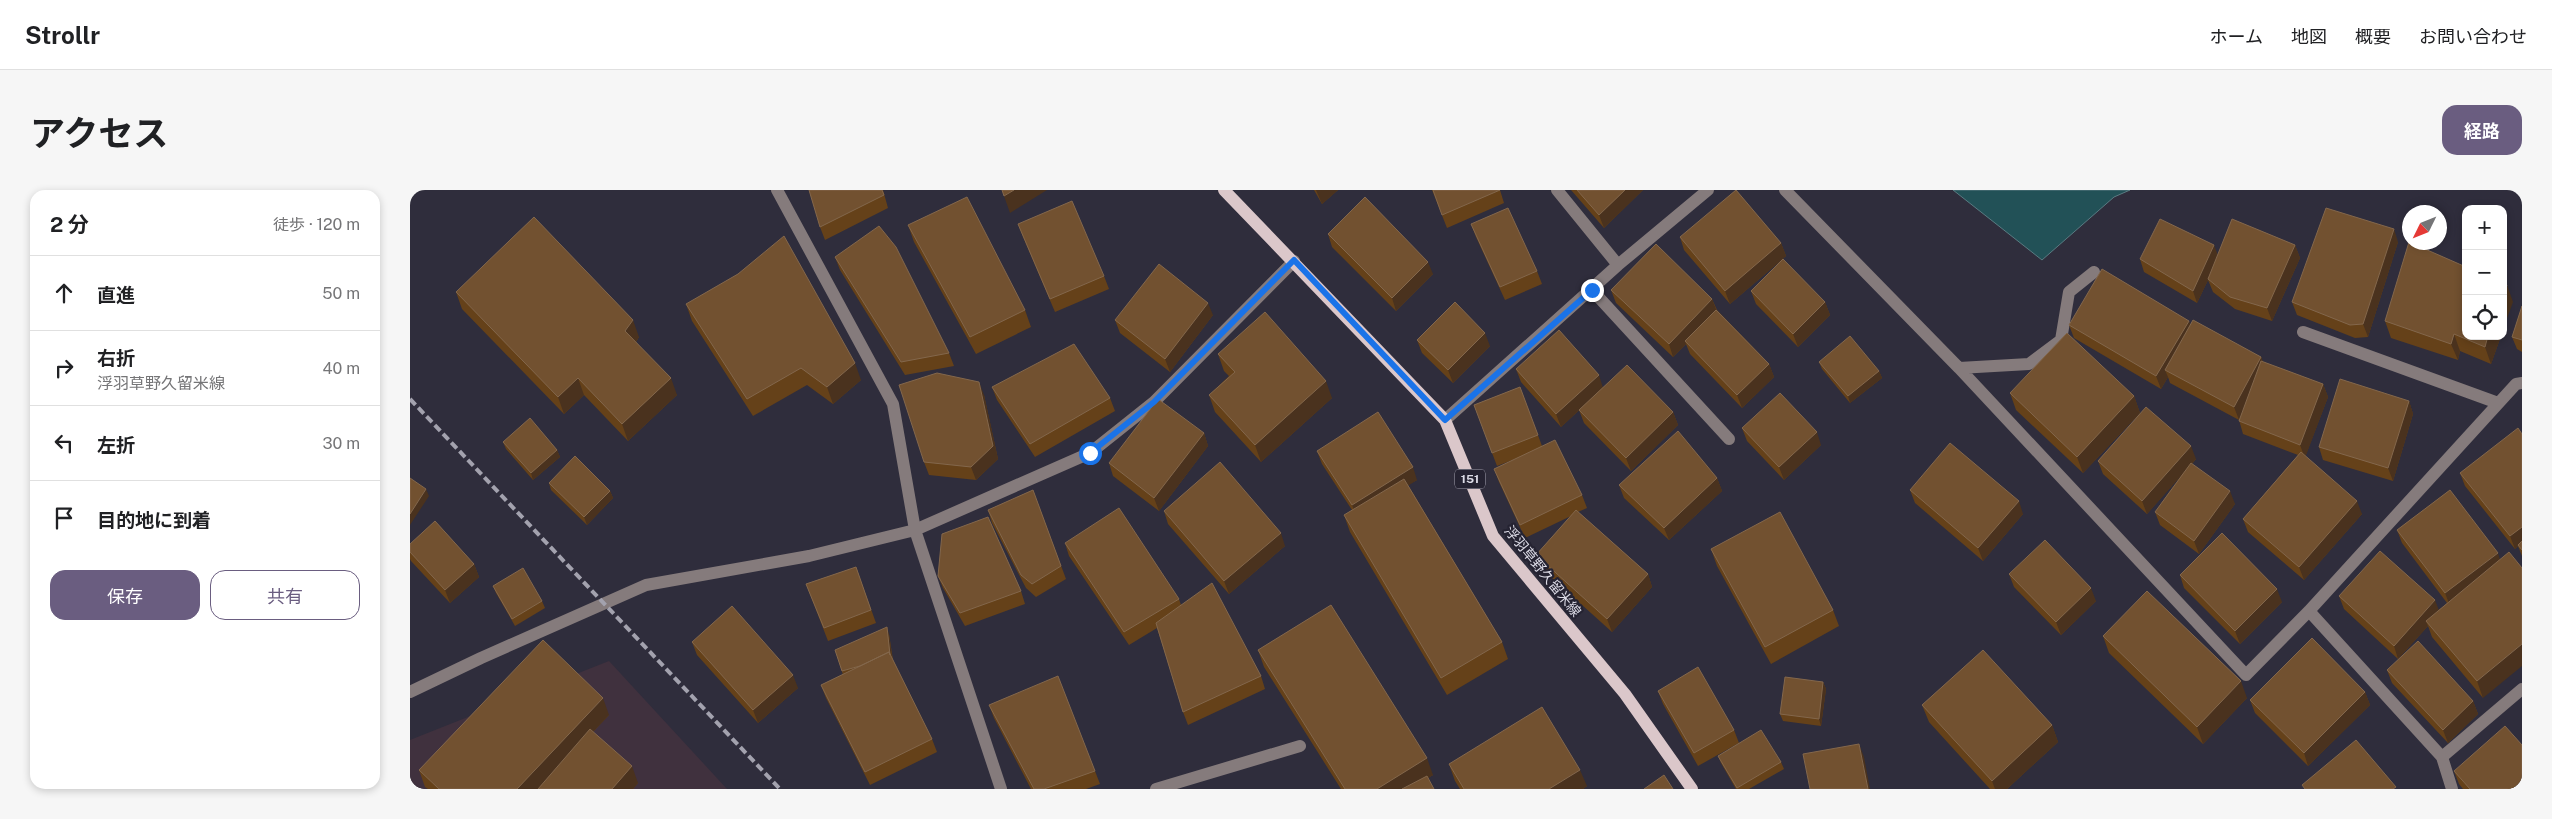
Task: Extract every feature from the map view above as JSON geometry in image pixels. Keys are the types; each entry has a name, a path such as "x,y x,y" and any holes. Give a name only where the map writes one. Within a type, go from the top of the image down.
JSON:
{"main road":[{"name":"浮羽草野久留米線","path":"1224,190 1294,260 1445,420 1494,536 1625,694 1692,789"}],"street":[{"path":"777,190 893,404 915,530 1000,789"},
{"path":"1556,190 1618,265"},
{"path":"1445,420 1618,265 1708,190"},
{"path":"1785,190 1959,368 2246,675 2309,611 2516,384 2522,384"},
{"path":"410,692 646,584 809,556 915,530 1090,453 1154,402 1294,260"},
{"path":"1959,368 2029,364 2061,340 2069,292 2094,272"},
{"path":"1592,290 1729,439"},
{"path":"2304,332 2498,403"},
{"path":"2309,611 2442,757 2452,789"},
{"path":"2442,757 2522,689"},
{"path":"1156,789 1300,746"}],"shaded area":[{"path":"1953,190 2130,190 2114,197 2042,260"},
{"path":"609,661 727,789 410,789 410,740"}],"building":[{"path":"809,190 882,190 884,195 820,227"},
{"path":"1002,190 1014,190 1004,196"},
{"path":"1433,190 1500,190 1442,215"},
{"path":"1577,190 1625,190 1599,215"},
{"path":"1736,190 1781,243 1725,291 1680,237"},
{"path":"967,197 1025,310 970,337 908,225"},
{"path":"1365,197 1428,262 1392,298 1328,234"},
{"path":"1072,201 1104,276 1050,299 1018,224"},
{"path":"1508,208 1537,271 1500,287 1471,224"},
{"path":"2326,208 2394,229 2363,324 2350,325 2292,302"},
{"path":"534,217 633,320 625,331 671,378 622,424 578,378 558,397 456,292"},
{"path":"2160,219 2214,245 2193,291 2140,259"},
{"path":"2232,219 2295,245 2267,308 2230,297 2208,279"},
{"path":"879,226 896,247 949,353 901,362 835,257"},
{"path":"784,236 855,363 827,387 801,368 747,399 686,304 738,274"},
{"path":"1656,244 1712,299 1669,344 1611,290"},
{"path":"2407,250 2427,250 2462,265 2462,337 2454,334 2451,344 2385,321"},
{"path":"1783,259 1825,302 1793,334 1751,291"},
{"path":"1159,264 1208,303 1165,359 1115,320"},
{"path":"2102,269 2189,321 2156,376 2069,325"},
{"path":"1455,302 1485,333 1448,370 1417,340"},
{"path":"2522,306 2522,340 2512,337"},
{"path":"1716,310 1769,364 1737,395 1685,341"},
{"path":"1265,312 1326,381 1255,445 1209,395 1235,372 1218,354"},
{"path":"2193,320 2261,357 2234,407 2165,370"},
{"path":"1559,330 1599,375 1556,414 1516,369"},
{"path":"2067,333 2134,396 2077,457 2010,393"},
{"path":"1850,336 1879,371 1848,396 1819,362"},
{"path":"2468,340 2487,340 2485,347"},
{"path":"1074,344 1110,398 1030,444 992,387"},
{"path":"2261,361 2323,384 2300,445 2239,421"},
{"path":"1627,365 1673,412 1626,458 1579,410"},
{"path":"937,373 979,382 993,446 971,467 924,462 899,385"},
{"path":"2340,379 2409,401 2388,468 2319,447"},
{"path":"1520,387 1538,435 1492,453 1474,405"},
{"path":"1780,393 1817,432 1779,467 1742,428"},
{"path":"1158,399 1204,433 1154,498 1109,463"},
{"path":"2146,407 2191,446 2142,501 2098,461"},
{"path":"1378,412 1413,467 1352,505 1317,451"},
{"path":"530,418 557,450 531,473 503,442"},
{"path":"2518,428 2522,434 2522,527 2510,536 2460,473"},
{"path":"1678,431 1717,478 1664,528 1619,485"},
{"path":"1555,440 1582,495 1520,525 1494,469"},
{"path":"1950,443 2019,501 1978,548 1910,490"},
{"path":"2301,452 2357,501 2299,567 2243,519"},
{"path":"575,456 610,491 584,517 549,483"},
{"path":"1220,462 1281,533 1224,581 1164,511"},
{"path":"2191,463 2230,491 2194,541 2155,512"},
{"path":"410,478 426,489 410,514"},
{"path":"1404,479 1502,642 1441,678 1344,515"},
{"path":"1033,490 1061,566 1032,584 1021,575 988,510"},
{"path":"2450,490 2498,553 2445,593 2397,530"},
{"path":"1119,508 1179,599 1124,632 1065,543"},
{"path":"1576,510 1648,574 1607,619 1536,555"},
{"path":"1780,512 1833,610 1765,647 1711,549"},
{"path":"988,517 1021,591 960,613 938,576 942,534"},
{"path":"435,521 474,564 445,590 410,552 410,544"},
{"path":"2222,533 2277,589 2235,631 2180,575"},
{"path":"2045,540 2091,588 2056,622 2009,574"},
{"path":"2522,541 2522,550 2518,545"},
{"path":"2380,551 2435,600 2394,646 2339,596"},
{"path":"2509,552 2522,568 2522,644 2477,681 2426,621"},
{"path":"856,567 871,610 824,628 806,584"},
{"path":"523,568 542,601 512,619 493,586"},
{"path":"1212,583 1261,676 1183,712 1156,623"},
{"path":"2147,591 2241,681 2197,727 2103,636"},
{"path":"1331,605 1427,758 1377,789 1345,789 1258,650"},
{"path":"732,606 793,675 753,710 692,642"},
{"path":"887,627 890,655 889,652 860,666 842,671 835,650"},
{"path":"2312,638 2365,692 2304,753 2250,700"},
{"path":"543,640 603,698 517,789 439,789 419,770"},
{"path":"2418,641 2473,701 2443,730 2387,670"},
{"path":"1983,650 2052,725 1992,781 1922,705"},
{"path":"889,652 932,739 865,772 821,685"},
{"path":"1698,667 1734,730 1694,753 1658,691"},
{"path":"1058,676 1095,771 1044,789 1034,789 989,705"},
{"path":"1785,677 1823,682 1819,719 1780,714"},
{"path":"1542,707 1580,770 1549,789 1464,789 1449,764"},
{"path":"2505,726 2522,745 2522,789 2470,789 2454,771"},
{"path":"590,729 632,766 612,789 538,789"},
{"path":"1761,730 1781,762 1737,788 1718,756"},
{"path":"2356,740 2396,787 2393,789 2305,789 2302,785"},
{"path":"1859,744 1868,789 1810,789 1803,754"},
{"path":"1664,775 1673,789 1644,789"},
{"path":"1427,776 1434,789 1402,789"}],"railway":[{"path":"410,399 780,789"}],"route":[{"path":"1090,453 1154,402 1294,260 1445,420 1592,290"}]}
